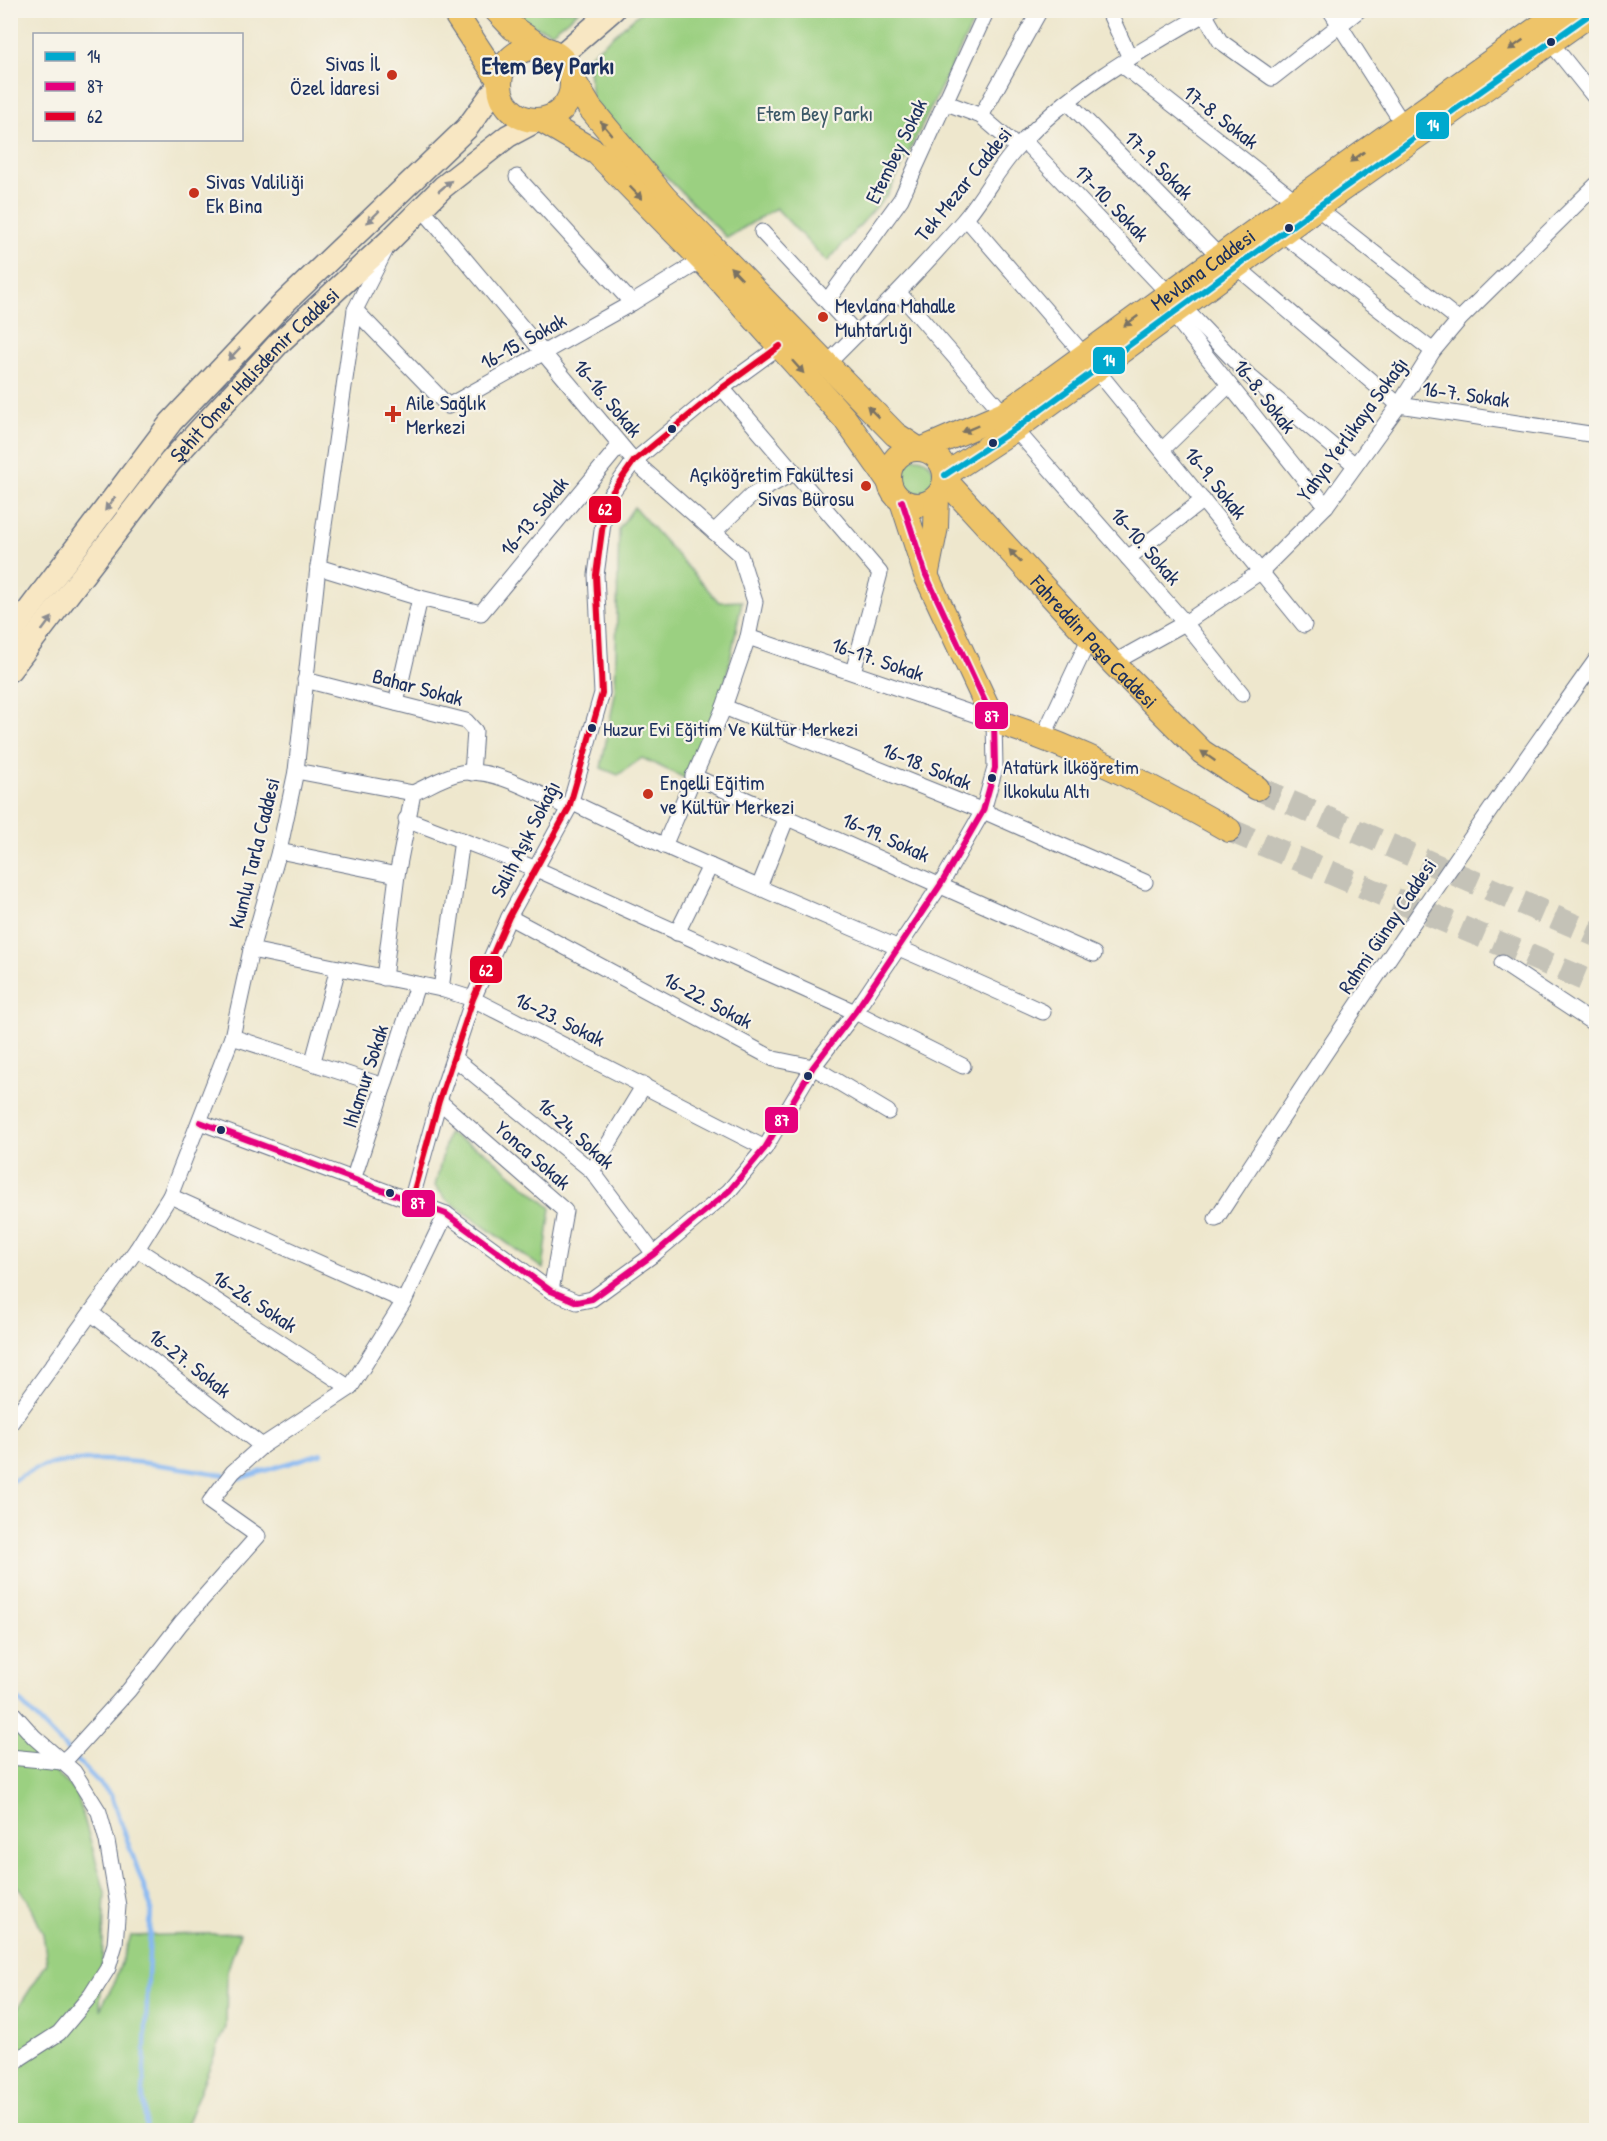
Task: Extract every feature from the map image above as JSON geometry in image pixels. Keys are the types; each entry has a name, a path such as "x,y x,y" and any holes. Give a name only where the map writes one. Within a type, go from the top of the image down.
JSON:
{"main road":[{"path":"453,10 499,82"},
{"path":"496,10 513,28 550,52 572,78 590,108 665,198 895,435 940,460 943,484 926,574"},
{"path":"613,10 550,52 518,51 502,69 499,82 501,96 516,114 540,120 597,153 702,260 845,419 896,491 920,505 943,484"},
{"name":"Mevlana Caddesi","path":"943,484 1010,422 1089,361 1174,304 1306,204 1403,124 1563,10"},
{"name":"Mevlana Caddesi","path":"1228,262 1281,233 1306,204 1552,44 1596,10"},
{"path":"540,120 561,110 568,101 572,78"},
{"name":"Şehit Ömer Halisdemir Caddesi","path":"10,635 171,422 282,305 467,128 499,82"},
{"name":"Şehit Ömer Halisdemir Caddesi","path":"10,670 194,435 279,343 390,240 421,207 508,136 540,120"},
{"name":"Mevlana Caddesi","path":"920,449 1010,422"},
{"path":"920,449 907,450 894,460 890,470 926,574 994,722 1043,736 1135,777 1229,830"},
{"name":"Fahreddin Paşa Caddesi","path":"943,484 1113,663 1202,752 1257,788"}],"street":[{"name":"Etembey Sokak","path":"827,301 901,199 987,10"},
{"path":"1108,10 1125,61"},
{"path":"1330,10 1338,26 1403,124"},
{"path":"1206,12 1220,41 1272,78 1359,10"},
{"path":"944,102 981,116 1037,11"},
{"name":"Tek Mezar Caddesi","path":"826,365 898,293 966,218 1020,144 1068,102 1125,61 1206,12"},
{"path":"1552,44 1596,99"},
{"name":"17-8. Sokak","path":"1125,61 1306,204 1460,320"},
{"name":"17-9. Sokak","path":"1068,102 1228,262"},
{"name":"17-10. Sokak","path":"981,116 1020,144 1174,304"},
{"path":"517,177 632,303"},
{"name":"Yahya Yerlikaya Sokağı","path":"1113,663 1185,623 1260,572 1326,506 1399,405 1433,351 1460,320 1596,185"},
{"name":"16-16. Sokak","path":"421,207 634,461 740,555 755,602 748,637 724,706 664,846"},
{"name":"16-9. Sokak","path":"966,218 1089,361 1304,625"},
{"path":"762,232 857,334"},
{"path":"1281,233 1433,351"},
{"name":"Kumlu Tarla Caddesi","path":"10,1424 137,1249 170,1196 232,1037 251,950 279,851 296,771 318,567 355,310 390,240"},
{"name":"16-15. Sokak","path":"355,310 448,406 632,303 702,260"},
{"name":"16-7. Sokak","path":"1228,262 1399,405 1596,435"},
{"name":"16-10. Sokak","path":"898,293 1185,623 1242,694"},
{"name":"16-8. Sokak","path":"1174,304 1229,385 1326,506"},
{"name":"16-8. Sokak","path":"1174,304 1249,376 1354,465"},
{"name":"Salih Aşık Sokağı","path":"411,1201 439,1101 473,999 509,917 570,805 602,693 596,575 606,501 634,461 722,388 780,346"},
{"path":"1162,450 1229,385"},
{"path":"722,388 880,573 853,672"},
{"name":"16-13. Sokak","path":"420,598 482,613 620,445"},
{"path":"714,532 751,496 795,472"},
{"path":"1128,558 1203,500"},
{"path":"318,567 420,598 396,703"},
{"name":"16-17. Sokak","path":"748,637 994,722"},
{"path":"1043,736 1090,637"},
{"name":"Rahmi Günay Caddesi","path":"1216,1219 1315,1068 1530,752 1596,660"},
{"name":"Bahar Sokak","path":"305,680 466,721 475,731 472,773"},
{"name":"16-18. Sokak","path":"724,706 983,812 1145,882"},
{"path":"200,1122 446,1214 551,1291 577,1302 592,1299 654,1254 729,1191 765,1148 813,1067 855,1012 899,946 940,884 983,812 995,768 994,722"},
{"path":"296,771 413,793 460,773 484,774 513,783 570,805 899,946 1043,1012"},
{"name":"16-19. Sokak","path":"693,776 1094,954"},
{"path":"384,978 397,875 406,819 413,793"},
{"path":"759,887 787,817"},
{"path":"406,819 534,868 855,1012 963,1066"},
{"path":"441,989 462,840"},
{"path":"279,851 397,875"},
{"path":"677,933 710,866"},
{"name":"16-22. Sokak","path":"509,917 774,1059 813,1067 888,1112"},
{"name":"16-23. Sokak","path":"251,950 441,989 473,999 765,1148"},
{"path":"1502,963 1596,1025"},
{"path":"313,1061 338,968"},
{"name":"Ihlamur Sokak","path":"353,1180 417,985"},
{"path":"232,1037 313,1061 384,1086"},
{"name":"16-24. Sokak","path":"454,1058 592,1171 654,1254"},
{"path":"592,1171 644,1085"},
{"name":"Yonca Sokak","path":"439,1101 565,1211 551,1291"},
{"path":"170,1196 404,1301"},
{"path":"10,1757 70,1754 129,1690 181,1623 258,1536 210,1503 233,1472 262,1446 350,1388 404,1301 446,1214"},
{"name":"16-26. Sokak","path":"137,1249 350,1388"},
{"name":"16-27. Sokak","path":"91,1313 262,1446"},
{"path":"10,1710 34,1737 70,1754"},
{"path":"10,2069 20,2058 59,2033 77,2013 108,1968 115,1944 118,1906 107,1841 99,1812 74,1772 70,1754"}],"green space":[{"path":"510,11 579,11 552,32 521,22"},
{"name":"Etem Bey Parkı","path":"642,11 979,11 888,194 827,262 776,208 727,238 592,102 588,57"},
{"path":"916,458 929,463 934,476 929,489 916,494 903,489 898,476 903,463"},
{"path":"634,507 719,602 742,601 724,690 687,779 642,758 618,775 601,768 615,694 619,529"},
{"path":"448,1133 485,1152 551,1208 543,1269 446,1199 435,1186"},
{"path":"10,1724 77,1794 105,1892 100,2010 113,1985 131,1936 240,1933 227,1972 226,2027 184,2130 11,2130 11,2019 47,1963 43,1934 28,1900 11,1878"}],"waterway":[{"path":"233,1477 241,1478 322,1453"},
{"path":"10,1482 44,1466 87,1460 134,1462 225,1475"},
{"path":"10,1691 111,1795 151,1907 143,2094 146,2130"}],"tunnel":[{"path":"1257,788 1596,935"},
{"path":"1229,830 1596,984"}],"transit line":[{"name":"14","path":"945,475 1015,429 1338,192 1596,10"},
{"name":"62","path":"411,1201 439,1101 473,999 509,917 569,808 602,693 596,575 606,501 634,461 722,388 780,346"},
{"name":"87","path":"200,1122 446,1214 551,1291 577,1302 592,1299 654,1254 729,1191 765,1148 813,1067 855,1012 941,884 983,811 995,768 994,721 926,575 902,501"}],"place":[{"name":"Sivas İl Özel İdaresi","path":"392,75"},
{"name":"Sivas Valiliği Ek Bina","path":"194,193"},
{"name":"Mevlana Mahalle Muhtarlığı","path":"823,317"},
{"name":"Aile Sağlık Merkezi","path":"393,414"},
{"name":"Açıköğretim Fakültesi Sivas Bürosu","path":"866,486"},
{"name":"Huzur Evi Eğitim Ve Kültür Merkezi","path":"592,728"},
{"name":"Atatürk İlköğretim İlkokulu Altı","path":"992,778"},
{"name":"Engelli Eğitim ve Kültür Merkezi","path":"648,794"}],"district":[{"name":"Etem Bey Parkı","path":"548,65"}]}
